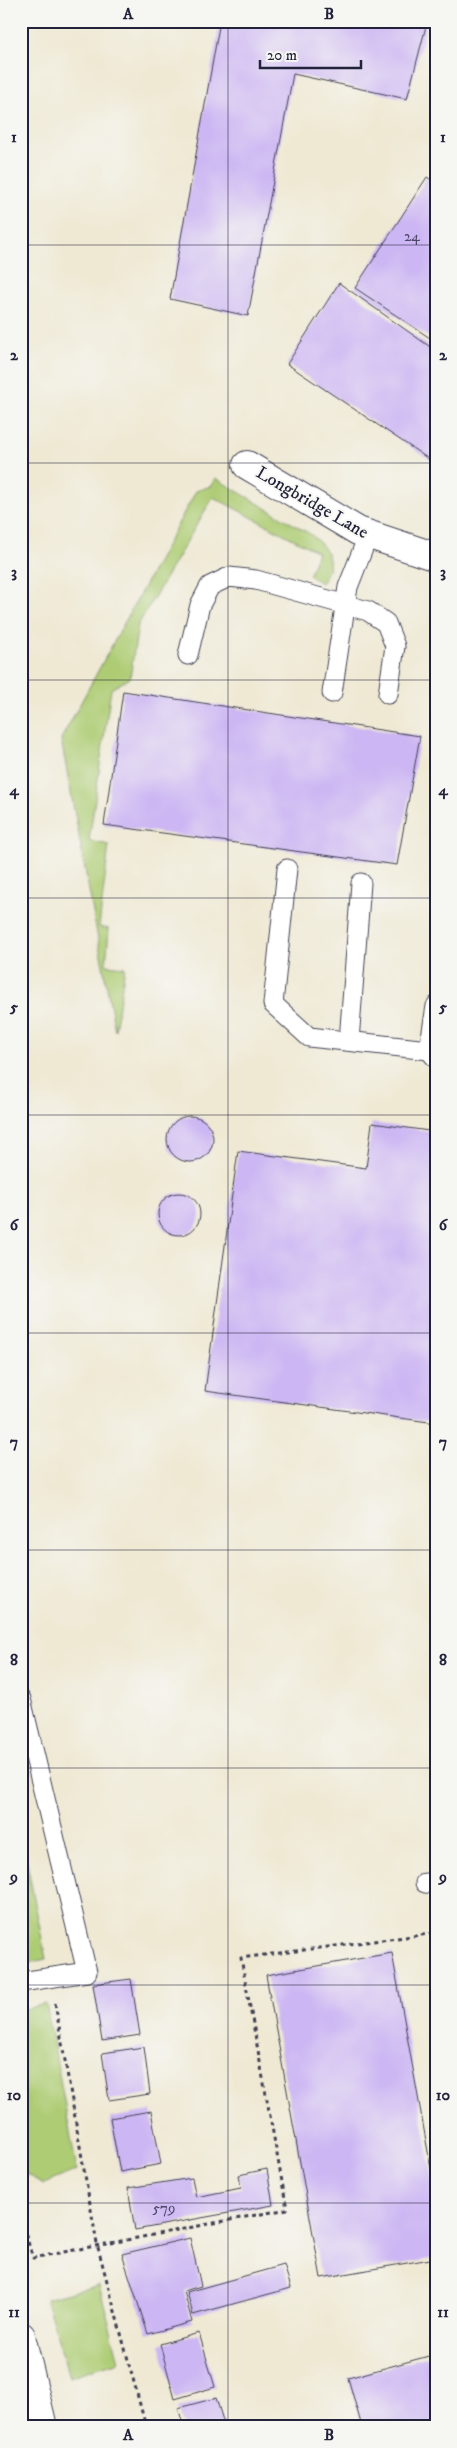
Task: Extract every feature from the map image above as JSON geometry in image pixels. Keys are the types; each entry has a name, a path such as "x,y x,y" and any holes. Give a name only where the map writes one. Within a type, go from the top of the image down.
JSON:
{"street":[{"name":"Longbridge Lane","path":"247,465 368,536 436,557"},
{"path":"21,2336 43,2427"}],"lane":[{"path":"332,693 348,587 368,536"},
{"path":"188,655 200,606 210,586 230,577 256,580 345,606 368,610 386,623 396,646 388,694"},
{"path":"287,869 273,1004 309,1037 349,1041 432,1054 436,1006"},
{"path":"349,1041 360,883"},
{"path":"21,1699 87,1972 21,1982"}],"path":[{"path":"21,2219 33,2258 97,2244 287,2209 241,1958 436,1933"},
{"path":"51,1978 97,2244 146,2427"}],"green space":[{"path":"215,478 310,534 326,550 329,569 321,583 309,575 318,552 213,497 138,625 130,678 111,689 89,841 109,845 99,927 109,929 106,965 125,967 115,1031 61,739 196,491 211,486"},
{"path":"21,1833 46,1959 21,1964"},
{"path":"46,2004 77,2170 44,2184 21,2172 21,2010"},
{"path":"99,2285 119,2361 69,2377 46,2299"}],"building":[{"path":"220,21 408,21 426,26 407,99 293,74 248,316 170,299"},
{"path":"427,177 436,183 436,342 355,288"},
{"path":"339,283 436,351 436,464 287,364"},
{"path":"123,691 420,736 397,865 104,825"},
{"path":"190,1116 203,1120 209,1126 213,1139 209,1152 203,1158 190,1162 177,1158 171,1152 167,1139 171,1126 177,1120"},
{"path":"372,1123 436,1132 436,1423 205,1391 238,1151 366,1168"},
{"path":"183,1193 191,1196 197,1202 200,1214 197,1226 191,1232 175,1235 167,1232 161,1226 158,1210 161,1202 167,1196"},
{"path":"392,1953 436,2196 436,2258 321,2278 266,1975"},
{"path":"131,1979 140,2035 102,2041 93,1984"},
{"path":"144,2047 150,2094 109,2100 102,2053"},
{"path":"151,2111 161,2164 120,2172 110,2118"},
{"path":"267,2169 273,2205 135,2230 128,2188 192,2178 196,2197 241,2188 239,2175"},
{"path":"190,2238 201,2286 184,2291 192,2322 148,2334 122,2254"},
{"path":"284,2265 291,2288 193,2315 187,2292"},
{"path":"199,2333 215,2387 175,2399 160,2344"},
{"path":"436,2354 436,2427 362,2427 348,2378"},
{"path":"216,2398 225,2427 184,2427 178,2408"}]}
